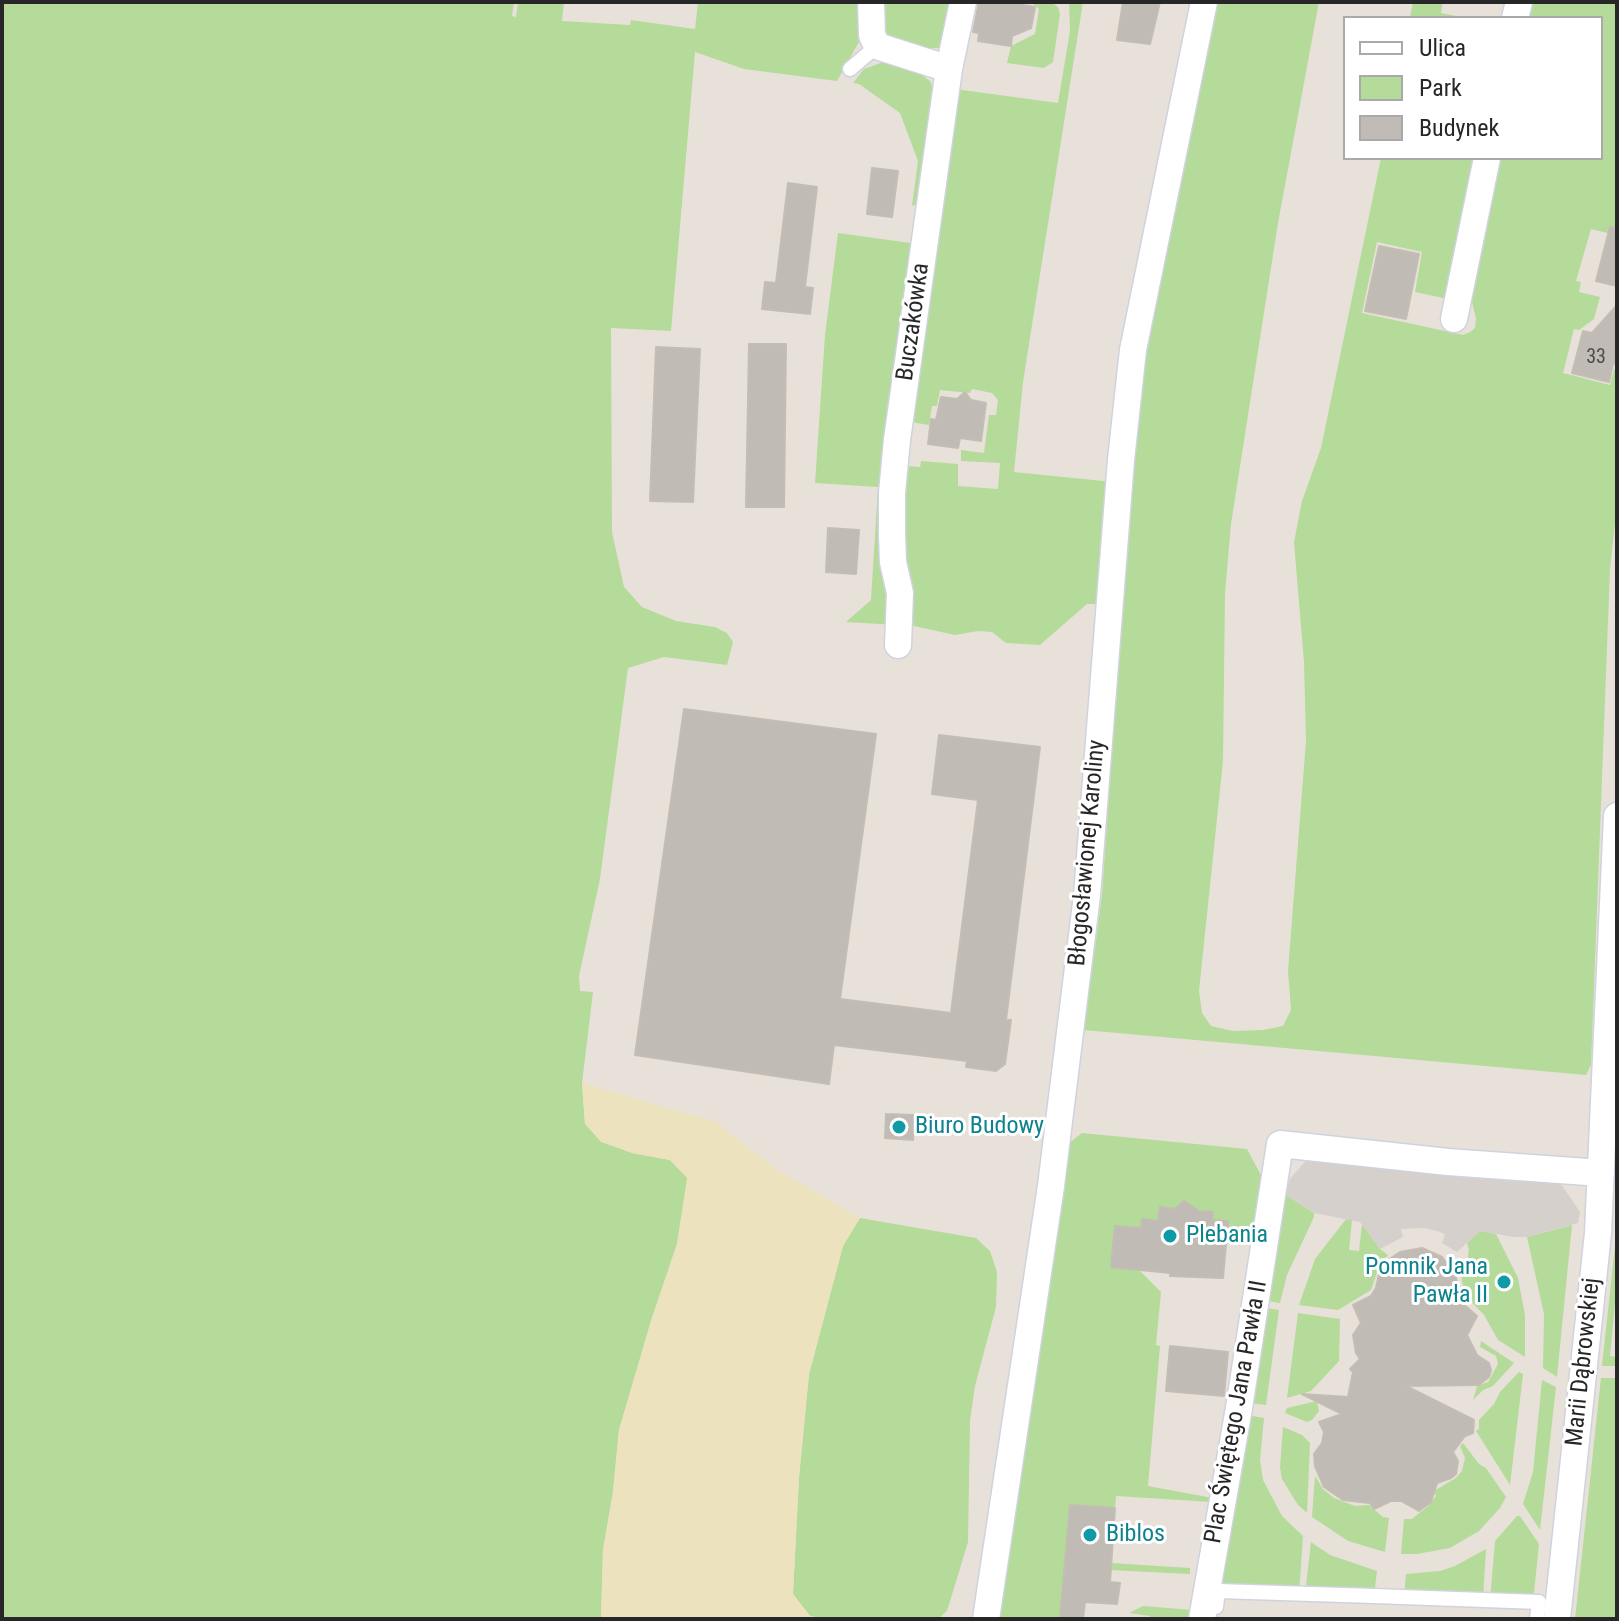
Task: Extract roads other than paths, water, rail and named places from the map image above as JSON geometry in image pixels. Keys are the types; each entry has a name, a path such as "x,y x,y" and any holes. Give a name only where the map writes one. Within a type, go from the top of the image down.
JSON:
{"street":[{"path":"871,2 872,35 877,46 949,69"},
{"name":"Buczakówka","path":"898,645 900,593 893,562 892,493 897,440 949,69 963,2"},
{"name":"Błogosławionej Karoliny","path":"986,1619 1042,1246 1087,895 1121,460 1133,350 1204,2"},
{"path":"1454,319 1487,160"},
{"name":"Marii Dąbrowskiej","path":"1557,1619 1607,1234 1601,1173 1613,974 1617,816"},
{"name":"Plac Świętego Jana Pawła II","path":"1202,1619 1280,1144 1448,1162 1601,1173"}],"lane":[{"path":"850,69 877,46"},
{"path":"1214,1619 1218,1591 1539,1602 1537,1619"}],"place":[{"name":"Biuro Budowy","path":"899,1127"},
{"name":"Plebania","path":"1170,1236"},
{"name":"Pomnik Jana Pawła II","path":"1504,1282"},
{"name":"Biblos","path":"1090,1535"}]}
